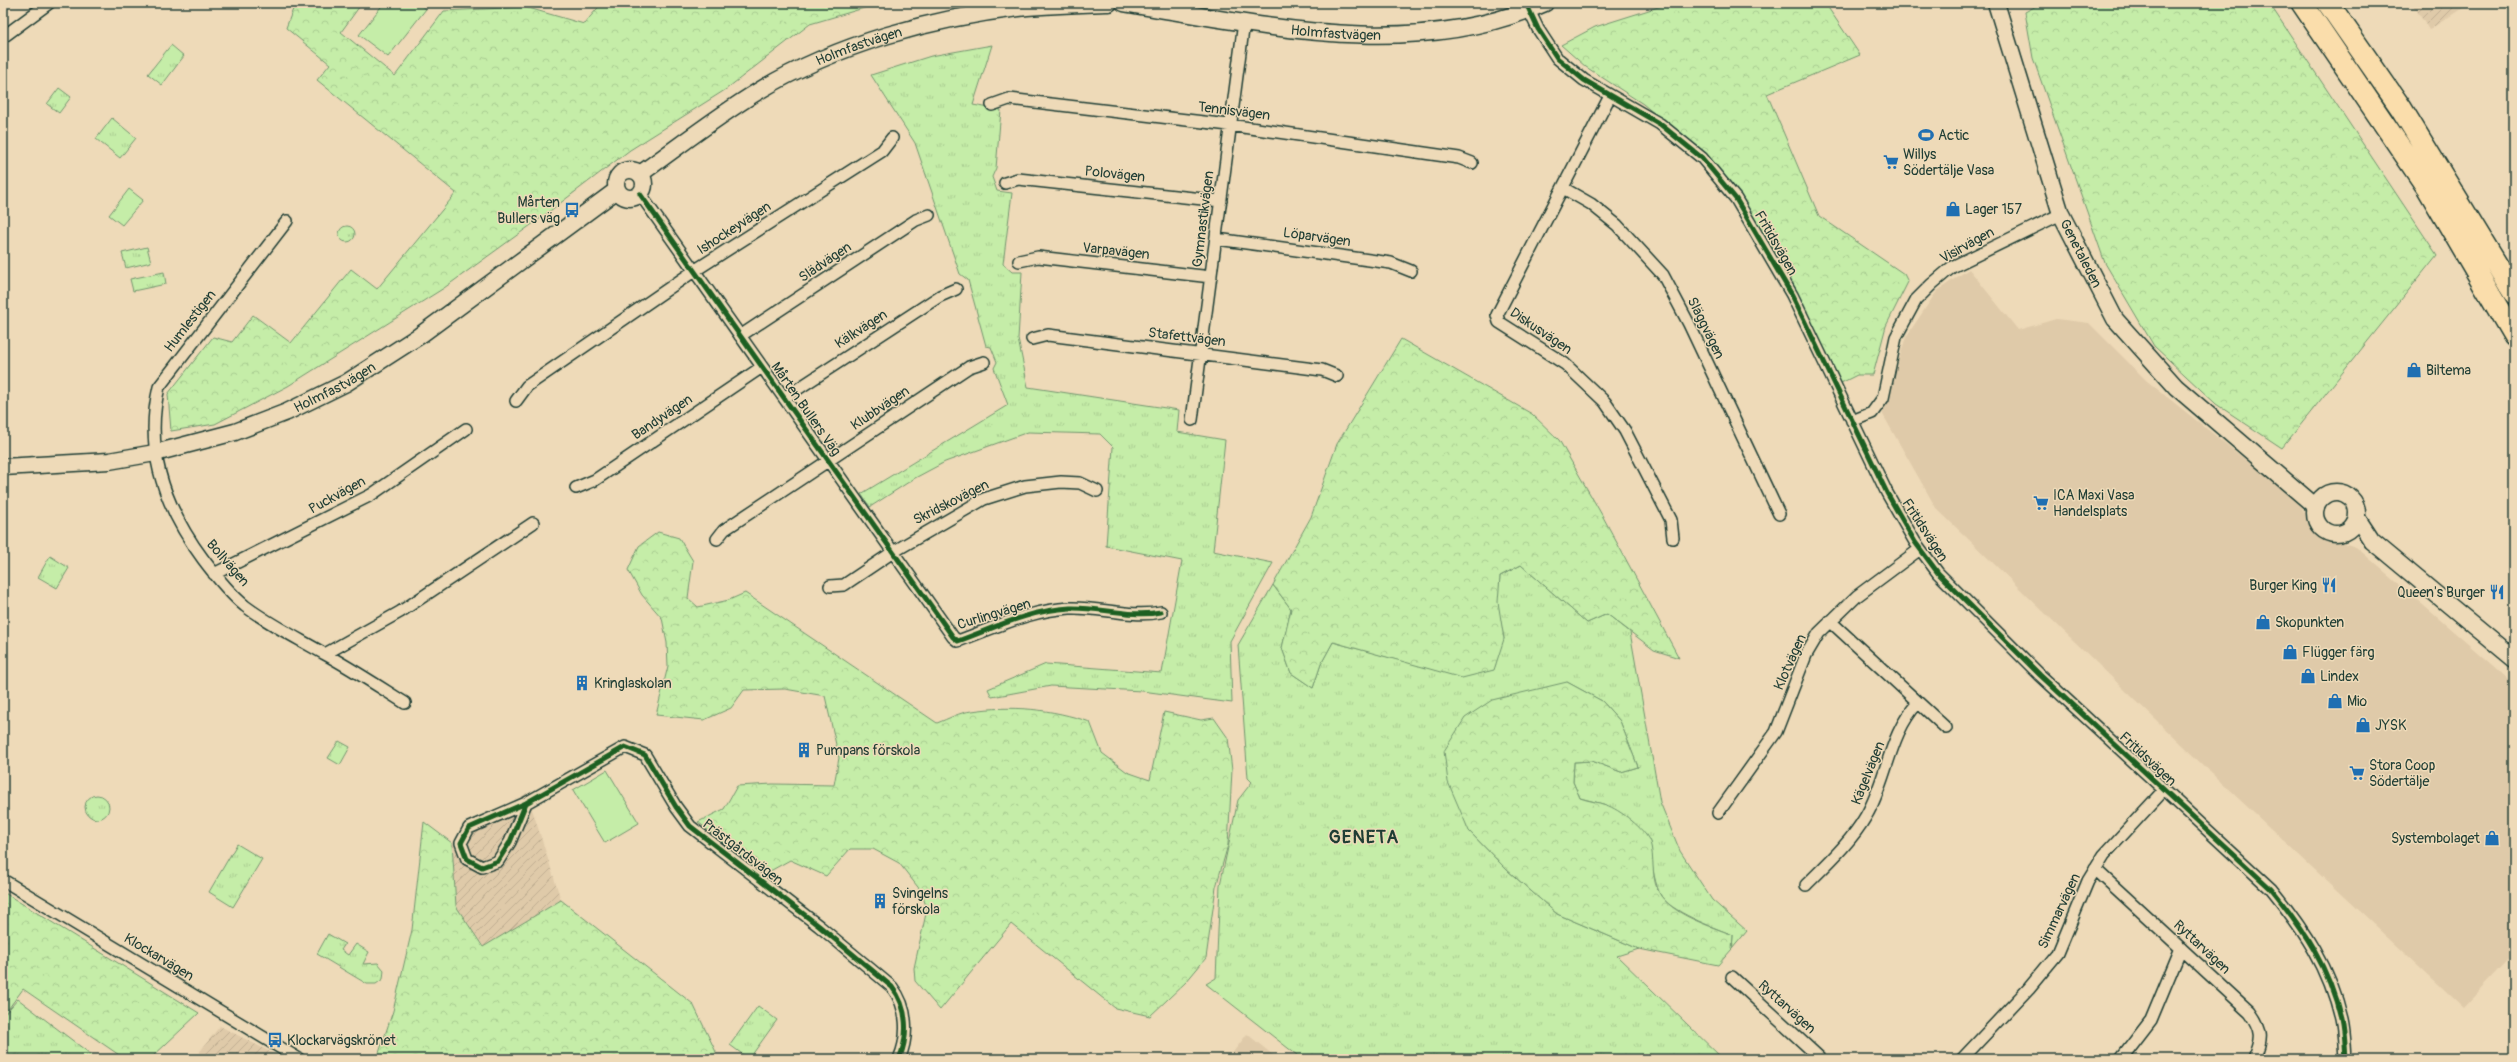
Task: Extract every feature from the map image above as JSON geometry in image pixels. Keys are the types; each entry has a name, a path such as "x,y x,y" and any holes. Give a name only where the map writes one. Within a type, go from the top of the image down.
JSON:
{"highway":[{"path":"2302,3 2427,187 2514,336"},
{"path":"2328,3 2405,115 2514,293"}],"street":[{"path":"3,37 49,3"},
{"name":"Holmfastvägen","path":"640,174 757,92 791,74 850,49 907,29 958,17 1028,7 1109,3"},
{"name":"Holmfastvägen","path":"1124,3 1244,22 1338,33 1402,36 1457,29 1527,7 1545,3"},
{"name":"Genetaleden","path":"1996,3 2043,150 2061,214 2115,319 2176,387 2253,451 2321,501"},
{"name":"Fritidsvägen","path":"1527,7 1558,58 1584,80 1665,128 1702,158 1736,199 1792,295 1887,493 1920,549 1938,573 2040,675 2271,889 2303,930 2328,976 2342,1020 2345,1059"},
{"name":"Gymnastikvägen","path":"1192,420 1217,239 1229,125 1244,22"},
{"name":"Diskusvägen","path":"1610,96 1501,304 1497,315 1499,322 1564,364 1605,402 1625,431 1671,520 1673,538"},
{"name":"Tennisvägen","path":"992,105 1009,99 1229,125 1459,158 1472,163"},
{"name":"Ishockeyvägen","path":"516,401 527,386 694,271 882,151 892,138"},
{"path":"631,170 640,174 644,182 640,194 627,198 617,190 616,180 622,172 631,170"},
{"name":"Polovägen","path":"1005,182 1018,179 1221,201"},
{"name":"Släggvägen","path":"1563,188 1591,204 1617,225 1663,275 1689,324 1779,514"},
{"name":"Holmfastvägen","path":"3,467 108,461 155,453 235,432 288,412 346,383 446,317 532,251 617,190"},
{"name":"Mårten Bullers Väg","path":"640,194 953,637"},
{"name":"Visirvägen","path":"1852,421 1872,413 1883,398 1896,337 1916,300 1932,284 1952,267 2061,214"},
{"name":"Slädvägen","path":"740,336 916,220 928,215"},
{"name":"Humlestigen","path":"155,453 154,407 159,387 287,221"},
{"name":"Löparvägen","path":"1217,239 1391,263 1411,271"},
{"name":"Varpavägen","path":"1019,261 1038,257 1211,277"},
{"name":"Kälkvägen","path":"784,398 940,296 956,289"},
{"name":"Stafettvägen","path":"1032,339 1048,335 1322,370 1338,376"},
{"name":"Klubbvägen","path":"717,539 724,530 828,460 969,367 984,362"},
{"name":"Bandyvägen","path":"576,488 595,480 762,367"},
{"name":"Puckvägen","path":"214,574 371,495 466,429"},
{"name":"Bollvägen","path":"155,453 159,475 170,507 190,542 214,574 245,605 406,703"},
{"name":"Skridskovägen","path":"830,586 844,585 893,552 984,499 1025,486 1061,482 1080,483 1097,491"},
{"path":"2357,518 2353,526 2346,532 2335,535 2323,530 2316,520 2321,501 2337,492 2349,497 2356,507 2357,518 2372,541 2514,659"},
{"path":"325,654 400,612 534,523"},
{"path":"2346,532 2372,541"},
{"name":"Klotvägen","path":"1718,813 1776,732 1806,655 1819,633 1857,596 1920,549"},
{"name":"Curlingvägen","path":"953,637 958,641 1035,613 1068,608 1094,609 1147,615 1161,612"},
{"path":"1830,621 1946,728"},
{"name":"Kägelvägen","path":"1806,885 1852,836 1866,816 1902,726 1910,711 1918,703"},
{"name":"Prästgårdsvägen","path":"526,803 510,842 498,861 482,866 467,859 462,843 469,828 526,803 625,747 645,755 676,807 690,826 819,926 892,987 899,996 906,1022 906,1038 899,1059"},
{"name":"Simmarvägen","path":"1962,1059 2029,988 2058,953 2088,881 2104,855 2164,790"},
{"name":"Ryttarvägen","path":"2095,869 2250,1012 2260,1026 2261,1037 2254,1059"},
{"name":"Klockarvägen","path":"3,880 299,1059"},
{"path":"2121,1059 2151,1020 2181,948"},
{"name":"Ryttarvägen","path":"1732,977 1821,1059"}],"shaded area":[{"path":"2412,3 2470,3 2429,30"},
{"path":"1969,269 2018,330 2056,319 2089,323 2147,381 2291,496 2303,510 2318,535 2356,547 2514,684 2514,954 2463,1008 2209,771 1936,508 1882,413 1906,337 1937,291"},
{"path":"527,793 561,900 484,947 456,906 452,843"},
{"path":"220,1026 284,1059 194,1059"},
{"path":"1247,1034 1278,1059 1228,1059"}],"green space":[{"path":"318,3 362,3 341,32 395,76 444,11 525,7 584,24 602,3 881,3 810,24 725,90 630,150 538,220 444,288 288,386 215,424 171,431 168,394 213,337 232,342 253,315 291,343 351,269 377,289 456,193 317,80 330,64 286,28 293,9"},
{"path":"384,3 417,3 426,9 388,57 359,35"},
{"path":"1671,3 1825,3 1860,55 1767,94 1819,216 1904,274 1908,282 1886,326 1873,375 1857,375 1837,385 1782,267 1741,198 1687,141 1643,104 1586,67 1561,45 1595,27"},
{"path":"2042,3 2269,3 2437,255 2282,448 2216,404 2154,346 2105,263 2033,58 2025,12"},
{"path":"171,45 184,56 162,85 148,74"},
{"path":"992,45 973,105 1001,110 996,168 992,177 997,191 1012,193 1003,264 1012,272 1022,272 1018,339 1028,387 1179,410 1177,432 1225,440 1213,551 1273,563 1230,641 1232,703 1142,691 1051,686 992,697 988,689 1046,664 1162,673 1182,561 1106,546 1113,447 1100,434 1028,432 945,462 915,478 870,507 861,494 1008,405 994,368 997,362 991,347 986,346 968,280 960,274 915,143 871,75 931,56"},
{"path":"59,88 71,97 59,113 47,104"},
{"path":"112,118 136,138 120,158 96,139"},
{"path":"129,189 143,200 122,225 109,215"},
{"path":"347,226 354,231 355,234 350,241 347,242 340,237 339,234 344,227"},
{"path":"147,247 151,262 126,268 122,253"},
{"path":"164,272 166,284 133,291 130,279"},
{"path":"1401,339 1532,414 1559,440 1602,515 1679,658 1654,650 1607,614 1587,623 1521,565 1500,576 1498,602 1504,639 1494,670 1462,678 1333,642 1321,664 1313,688 1291,673 1282,648 1291,609 1273,585 1311,517 1337,444"},
{"path":"658,532 679,538 693,561 688,598 698,607 729,600 745,593 937,723 959,714 1002,708 1047,711 1076,718 1090,722 1102,753 1127,772 1150,780 1164,712 1201,720 1214,718 1228,738 1232,770 1228,845 1216,887 1206,958 1186,982 1150,1016 1115,1008 1011,924 940,1010 915,981 914,968 927,909 921,891 899,863 873,849 850,849 826,876 790,860 763,875 698,822 724,809 737,786 773,784 834,785 839,758 825,696 785,689 744,690 731,708 704,720 656,715 668,666 667,643 662,618 642,595 628,570 639,546"},
{"path":"50,556 69,568 57,588 38,577"},
{"path":"1521,565 1587,623 1607,614 1630,632 1660,802 1680,851 1712,900 1747,931 1732,949 1733,935 1682,913 1672,907 1660,894 1653,868 1650,842 1607,805 1580,798 1573,782 1574,762 1592,761 1621,772 1638,767 1620,721 1602,701 1567,682 1469,831 1506,869 1557,914 1639,949 1617,956 1723,1059 1302,1059 1206,984 1216,978 1220,885 1238,800 1252,782 1248,778 1238,645 1273,585 1291,609 1282,648 1291,673 1313,688 1321,664 1333,642 1462,677 1504,639 1497,602 1500,576"},
{"path":"1567,682 1602,701 1620,721 1638,767 1621,772 1592,761 1574,762 1573,782 1580,798 1611,807 1631,820 1643,831 1650,842 1655,883 1661,896 1667,903 1694,920 1733,935 1732,949 1718,965 1639,949 1557,914 1506,869 1469,831 1448,782 1444,751 1465,718 1492,700"},
{"path":"339,741 350,747 340,765 328,758"},
{"path":"607,770 639,823 605,843 573,790"},
{"path":"97,795 106,798 109,807 106,816 97,819 88,816 85,807 88,798"},
{"path":"424,822 452,843 456,906 483,947 561,900 693,1004 716,1052 713,1059 377,1059 393,1011 412,930"},
{"path":"237,844 262,859 233,907 209,892"},
{"path":"3,892 199,1013 150,1059 125,1059 23,989 3,1016"},
{"path":"328,934 345,944 341,950 348,955 356,944 369,952 363,964 378,963 384,970 383,979 376,984 367,984 317,954"},
{"path":"18,999 97,1059 3,1059 3,1016"},
{"path":"758,1006 777,1020 749,1059 730,1045"}],"cycle path":[{"path":"1526,3 1538,29 1557,58 1584,80 1660,124 1702,158 1736,199 1792,295 1887,493 1915,542 1938,573 2040,675 2271,889 2283,904 2314,950 2330,983 2342,1024 2345,1059"},
{"path":"640,194 953,637 958,641 1012,620 1055,609 1081,608 1138,614 1161,612"},
{"path":"526,803 510,842 498,861 482,867 467,859 461,843 469,828 526,803 625,747 645,755 676,807 690,826 819,926 892,987 901,1003 905,1022 904,1041 899,1059"}],"place":[{"name":"Actic","path":"1926,135"},
{"name":"Willys Södertälje Vasa","path":"1891,162"},
{"name":"Lager 157","path":"1953,209"},
{"name":"Mårten Bullers väg","path":"572,210"},
{"name":"Biltema","path":"2414,370"},
{"name":"ICA Maxi Vasa Handelsplats","path":"2041,503"},
{"name":"Burger King","path":"2329,585"},
{"name":"Queen's Burger","path":"2497,592"},
{"name":"Skopunkten","path":"2263,622"},
{"name":"Flügger färg","path":"2290,652"},
{"name":"Lindex","path":"2308,676"},
{"name":"Kringlaskolan","path":"582,683"},
{"name":"Mio","path":"2335,701"},
{"name":"JYSK","path":"2363,725"},
{"name":"Pumpans förskola","path":"804,750"},
{"name":"Stora Coop Södertälje","path":"2357,773"},
{"name":"Systembolaget","path":"2492,838"},
{"name":"Svingelns förskola","path":"880,901"},
{"name":"Klockarvägskrönet","path":"275,1040"}],"district":[{"name":"GENETA","path":"1364,837"}]}
